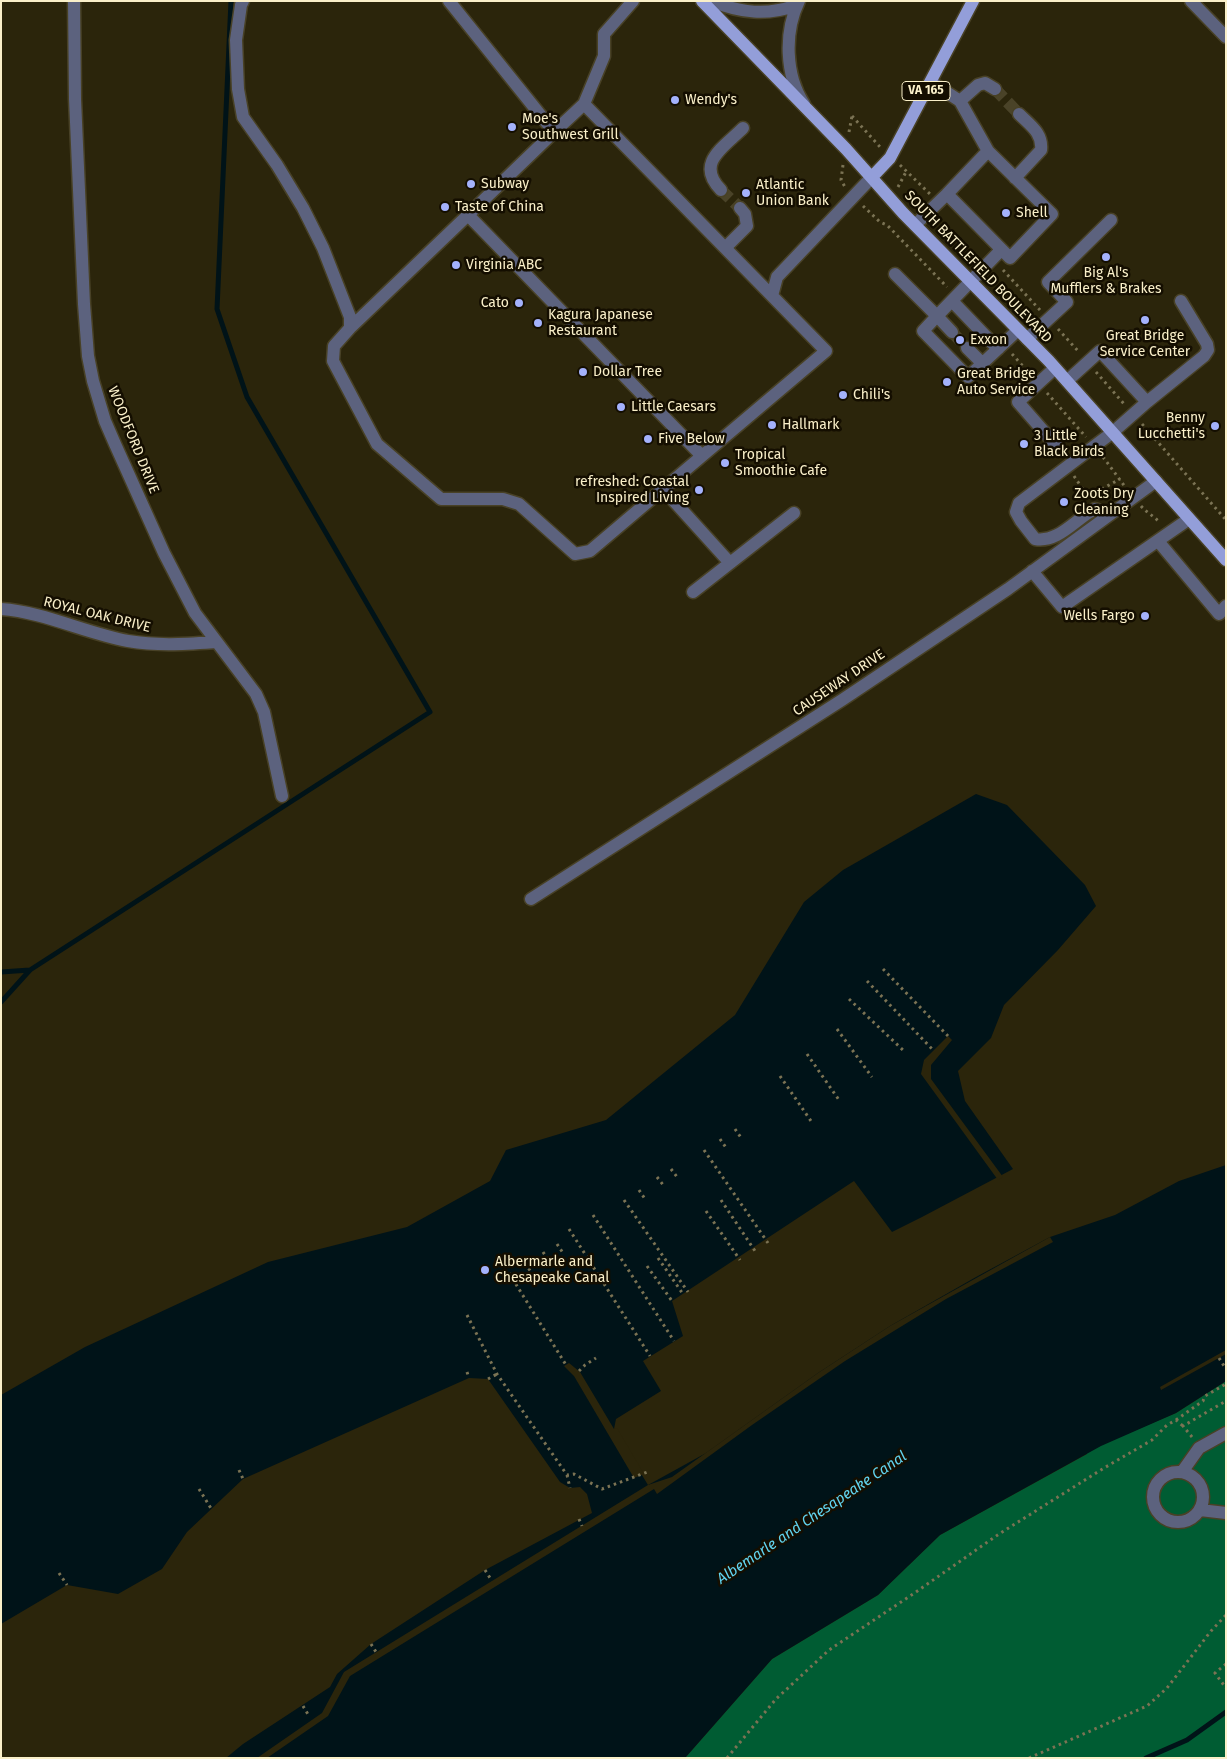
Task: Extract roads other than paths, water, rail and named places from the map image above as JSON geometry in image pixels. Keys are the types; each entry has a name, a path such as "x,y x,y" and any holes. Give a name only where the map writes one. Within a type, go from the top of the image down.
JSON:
{"main road":[{"name":"SOUTH BATTLEFIELD BOULEVARD","path":"702,1 872,177 915,226 1055,368 1226,560"},
{"name":"VA 165","path":"872,177 890,158 973,1"}],"street":[{"name":"WOODFORD DRIVE","path":"74,1 75,99 84,304 88,356 93,381 112,436 164,553 195,613 256,694 264,712 282,796"},
{"path":"243,1 236,40 238,89 243,117 277,165 311,224 323,248 350,316 350,328"},
{"path":"449,1 554,132"},
{"path":"711,1 734,9 756,13 784,10 798,3"},
{"path":"1191,1 1226,37"},
{"path":"584,104 826,350 590,551 575,554 519,504 503,500 441,500 377,444 332,361 334,346 350,328 584,104 604,56 604,34 630,2"},
{"path":"798,3 789,29 788,54 800,98 810,113"},
{"path":"931,82 960,100 988,151 1052,214 1010,258 997,254 943,198"},
{"path":"960,100 978,85 985,83 995,89"},
{"path":"1015,178 1041,150 1042,144 1038,133 1019,114"},
{"path":"721,190 714,183 709,171 711,160 742,128"},
{"path":"915,226 988,151"},
{"path":"772,296 777,278 872,177"},
{"path":"725,248 748,226 745,214 740,208"},
{"path":"468,215 702,456"},
{"path":"1027,339 1067,302 1048,282 1112,220"},
{"path":"997,254 922,331 968,377 1018,330"},
{"path":"895,274 952,332"},
{"path":"954,299 1000,347"},
{"path":"1106,518 1096,509 1055,537 1044,540 1035,539 1020,521 1016,512 1019,503 1113,432 1146,402 1204,356 1208,350 1207,344 1181,301"},
{"path":"967,348 982,364"},
{"path":"1067,381 1100,351 1146,402"},
{"path":"1055,368 1018,402 1060,450"},
{"name":"CAUSEWAY DRIVE","path":"531,899 842,700 1032,571 1156,481"},
{"path":"663,489 730,563"},
{"path":"693,592 794,513"},
{"path":"1032,571 1062,607 1189,519"},
{"path":"1158,541 1222,610"},
{"name":"ROYAL OAK DRIVE","path":"1,609 48,618 73,627 154,645 216,642"},
{"path":"1182,1472 1199,1448 1226,1433"},
{"path":"1182,1472 1195,1478 1203,1493 1203,1501 1200,1510 1194,1517 1186,1521 1169,1521 1156,1510 1153,1502 1155,1486 1167,1474 1182,1472"},
{"path":"1200,1510 1226,1513"}],"water":[{"name":"Albermarle and Chesapeake Canal","path":"976,794 1007,805 1085,885 1096,906 1058,950 1004,1005 991,1038 958,1071 965,1101 1013,1169 892,1232 854,1181 672,1301 683,1336 643,1361 661,1391 616,1419 614,1429 648,1485 706,1453 818,1373 890,1326 976,1277 1050,1237 1115,1215 1179,1181 1226,1165 1226,1381 1176,1413 1101,1446 940,1535 878,1595 772,1659 685,1758 226,1758 243,1744 330,1687 337,1674 371,1644 485,1570 592,1513 587,1494 580,1487 570,1488 560,1482 488,1379 469,1378 243,1479 187,1532 162,1569 118,1594 67,1585 1,1624 1,1395 85,1347 268,1262 407,1227 490,1181 506,1150 606,1120 735,1015 804,902 843,870"}],"waterway":[{"path":"1,1002 30,970 430,712 247,397 217,309 231,1"},
{"path":"1,972 30,970"},
{"path":"1146,1758 1187,1740 1226,1712"}],"tunnel":[{"path":"995,89 1019,114"},
{"path":"721,190 740,208"},
{"path":"952,332 967,348"}],"place":[{"name":"Wendy's","path":"675,100"},
{"name":"Moe's Southwest Grill","path":"512,127"},
{"name":"Subway","path":"471,184"},
{"name":"Atlantic Union Bank","path":"746,193"},
{"name":"Taste of China","path":"445,207"},
{"name":"Shell","path":"1006,213"},
{"name":"Big Al's Mufflers & Brakes","path":"1106,257"},
{"name":"Virginia ABC","path":"456,265"},
{"name":"Cato","path":"519,303"},
{"name":"Great Bridge Service Center","path":"1145,320"},
{"name":"Kagura Japanese Restaurant","path":"538,323"},
{"name":"Exxon","path":"960,340"},
{"name":"Dollar Tree","path":"583,372"},
{"name":"Great Bridge Auto Service","path":"947,382"},
{"name":"Chili's","path":"843,395"},
{"name":"Little Caesars","path":"621,407"},
{"name":"Hallmark","path":"772,425"},
{"name":"Benny Lucchetti's","path":"1215,426"},
{"name":"Five Below","path":"648,439"},
{"name":"3 Little Black Birds","path":"1024,444"},
{"name":"Tropical Smoothie Cafe","path":"725,463"},
{"name":"refreshed: Coastal Inspired Living","path":"699,490"},
{"name":"Zoots Dry Cleaning","path":"1064,502"},
{"name":"Wells Fargo","path":"1145,616"},
{"name":"Albermarle and Chesapeake Canal","path":"485,1270"}],"water label":[{"name":"Albemarle and Chesapeake Canal","path":"812,1518"}]}
